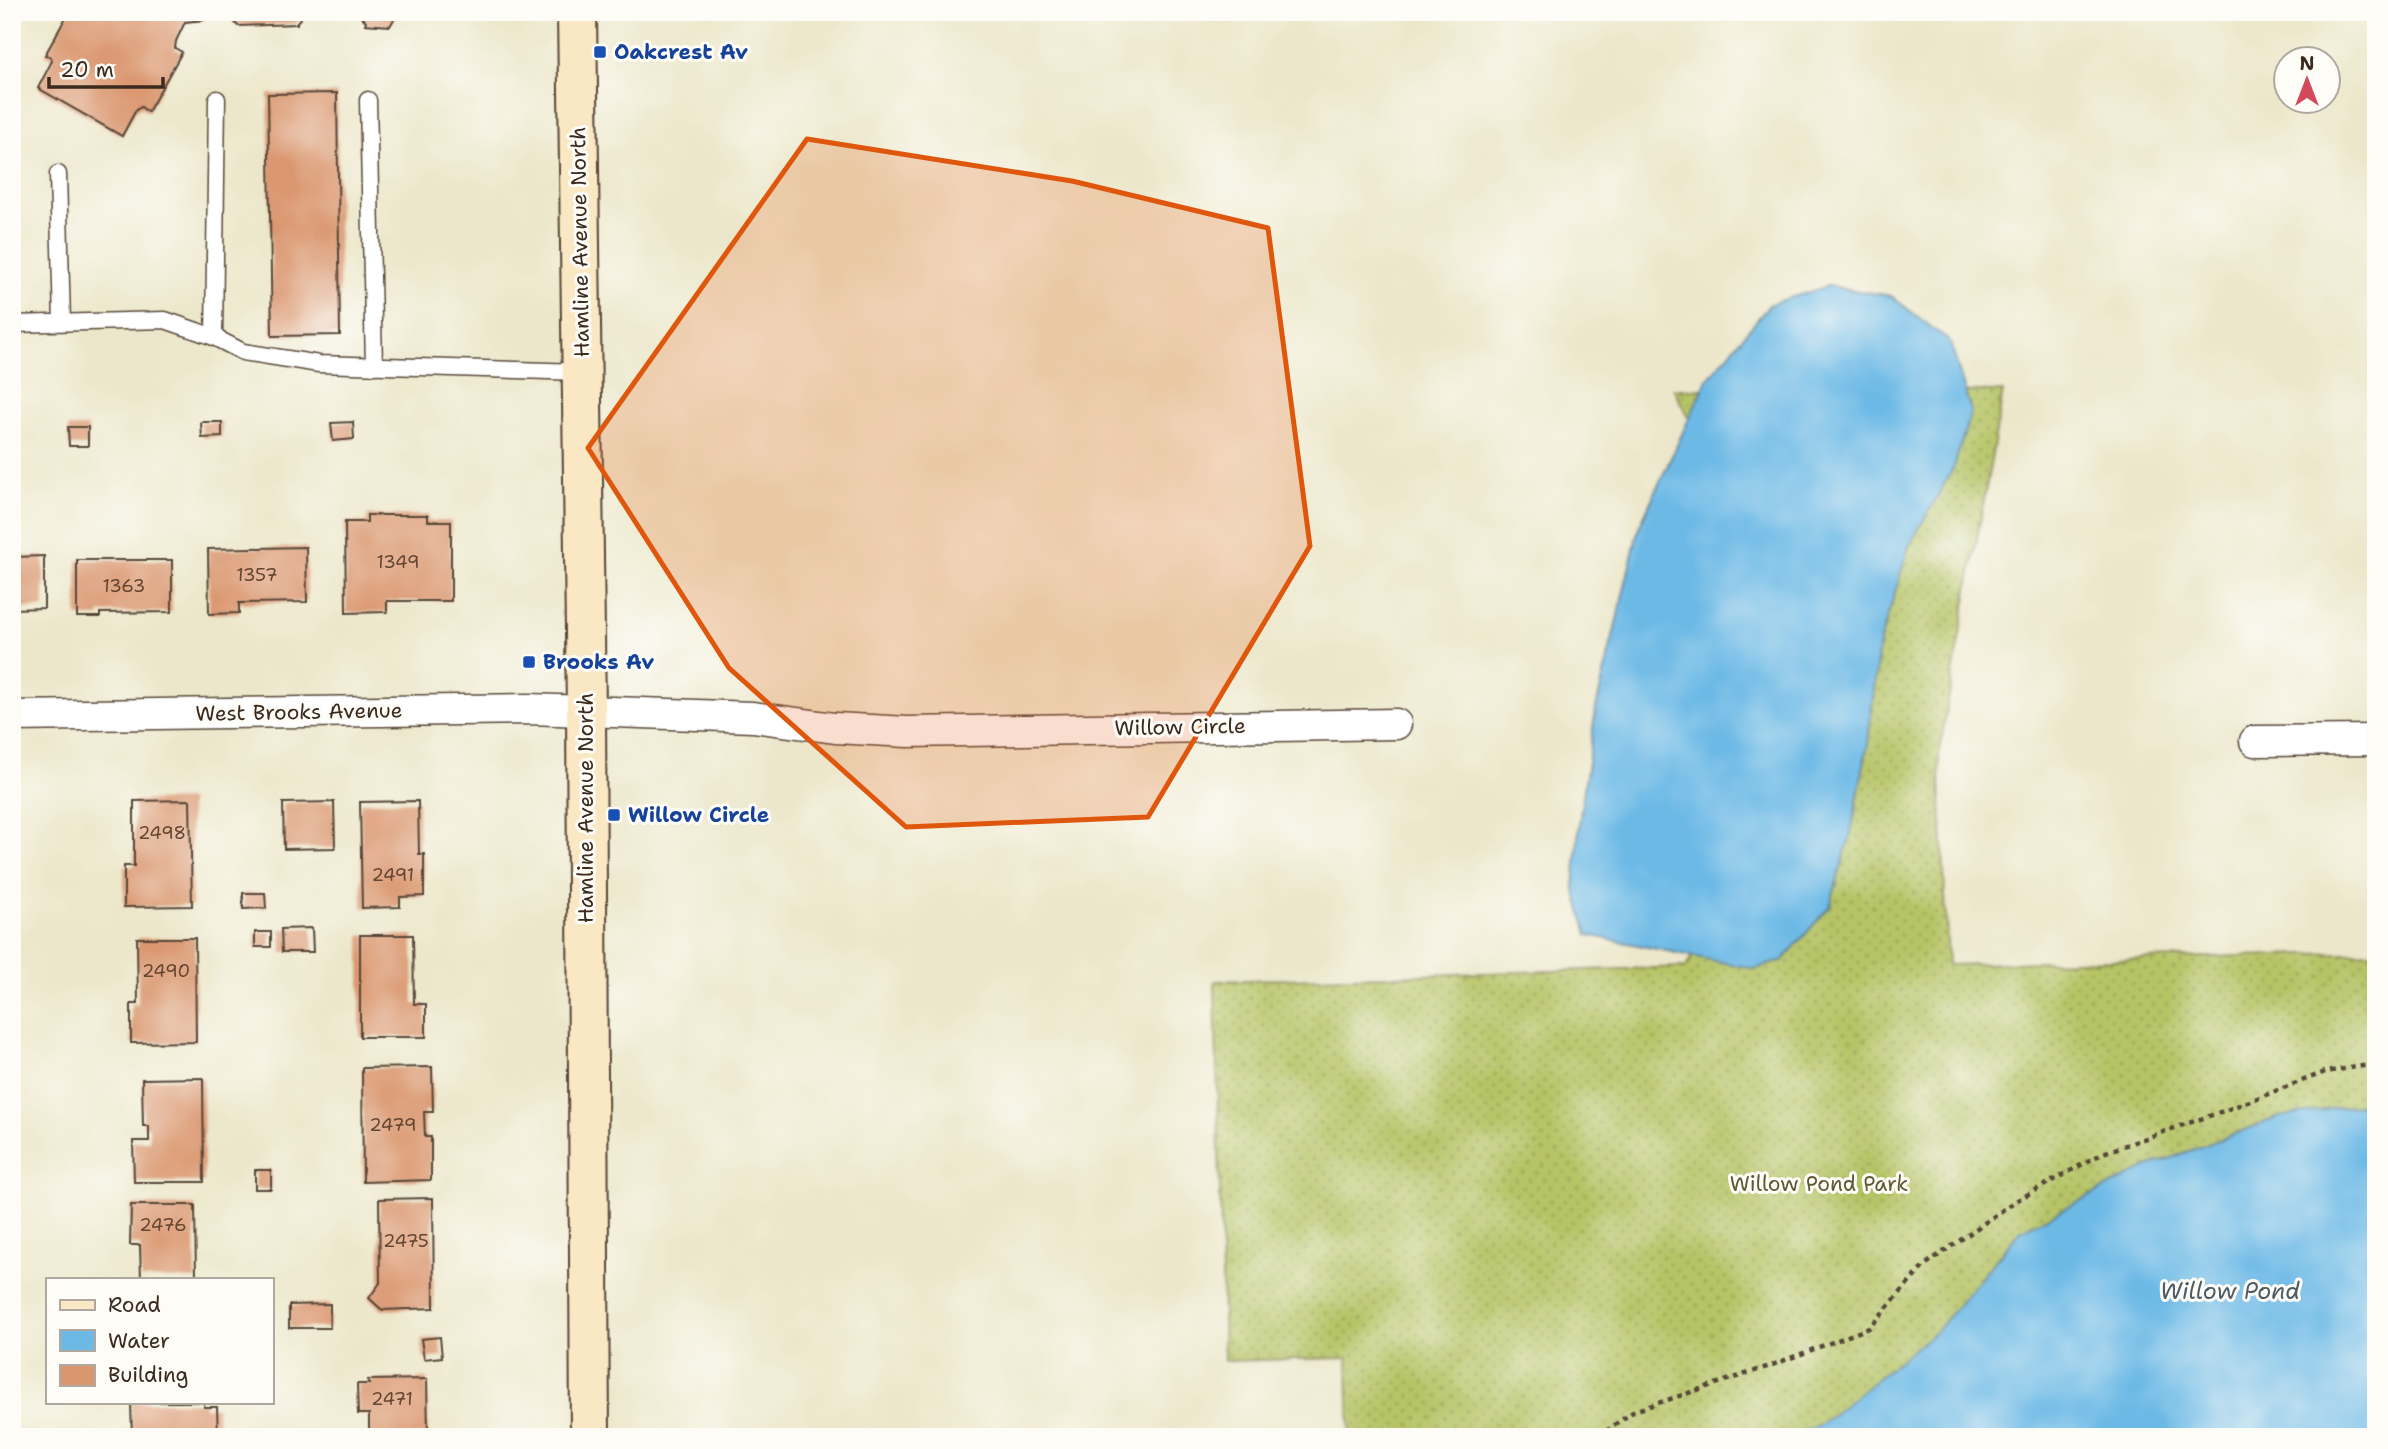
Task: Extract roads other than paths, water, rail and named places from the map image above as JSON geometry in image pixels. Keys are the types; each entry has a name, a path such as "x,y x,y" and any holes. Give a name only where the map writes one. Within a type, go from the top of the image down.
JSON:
{"street":[{"name":"Hamline Avenue North","path":"577,12 586,710 590,1437"},
{"name":"West Brooks Avenue","path":"12,716 586,710"},
{"name":"Willow Circle","path":"586,710 766,718 835,727 908,732 1396,724"},
{"path":"2255,741 2376,740"}],"lane":[{"path":"214,337 216,99"},
{"path":"368,100 374,366"},
{"path":"58,174 62,322"},
{"path":"12,324 165,320 214,337 243,352 319,364 581,372"}],"water":[{"path":"1828,286 1891,296 1950,342 1971,411 1954,467 1909,546 1879,644 1868,743 1851,833 1830,906 1782,961 1755,969 1588,935 1574,886 1580,817 1596,708 1639,527 1707,380 1770,304"},
{"name":"Willow Pond","path":"2376,1102 2376,1437 1790,1437 1820,1425 1937,1330 2021,1230 2150,1166 2279,1117"}],"place":[{"name":"Oakcrest Av","path":"600,52"},
{"name":"Brooks Av","path":"529,662"},
{"name":"Willow Circle","path":"614,815"}],"park label":[{"name":"Willow Pond Park","path":"1819,1184"}]}
